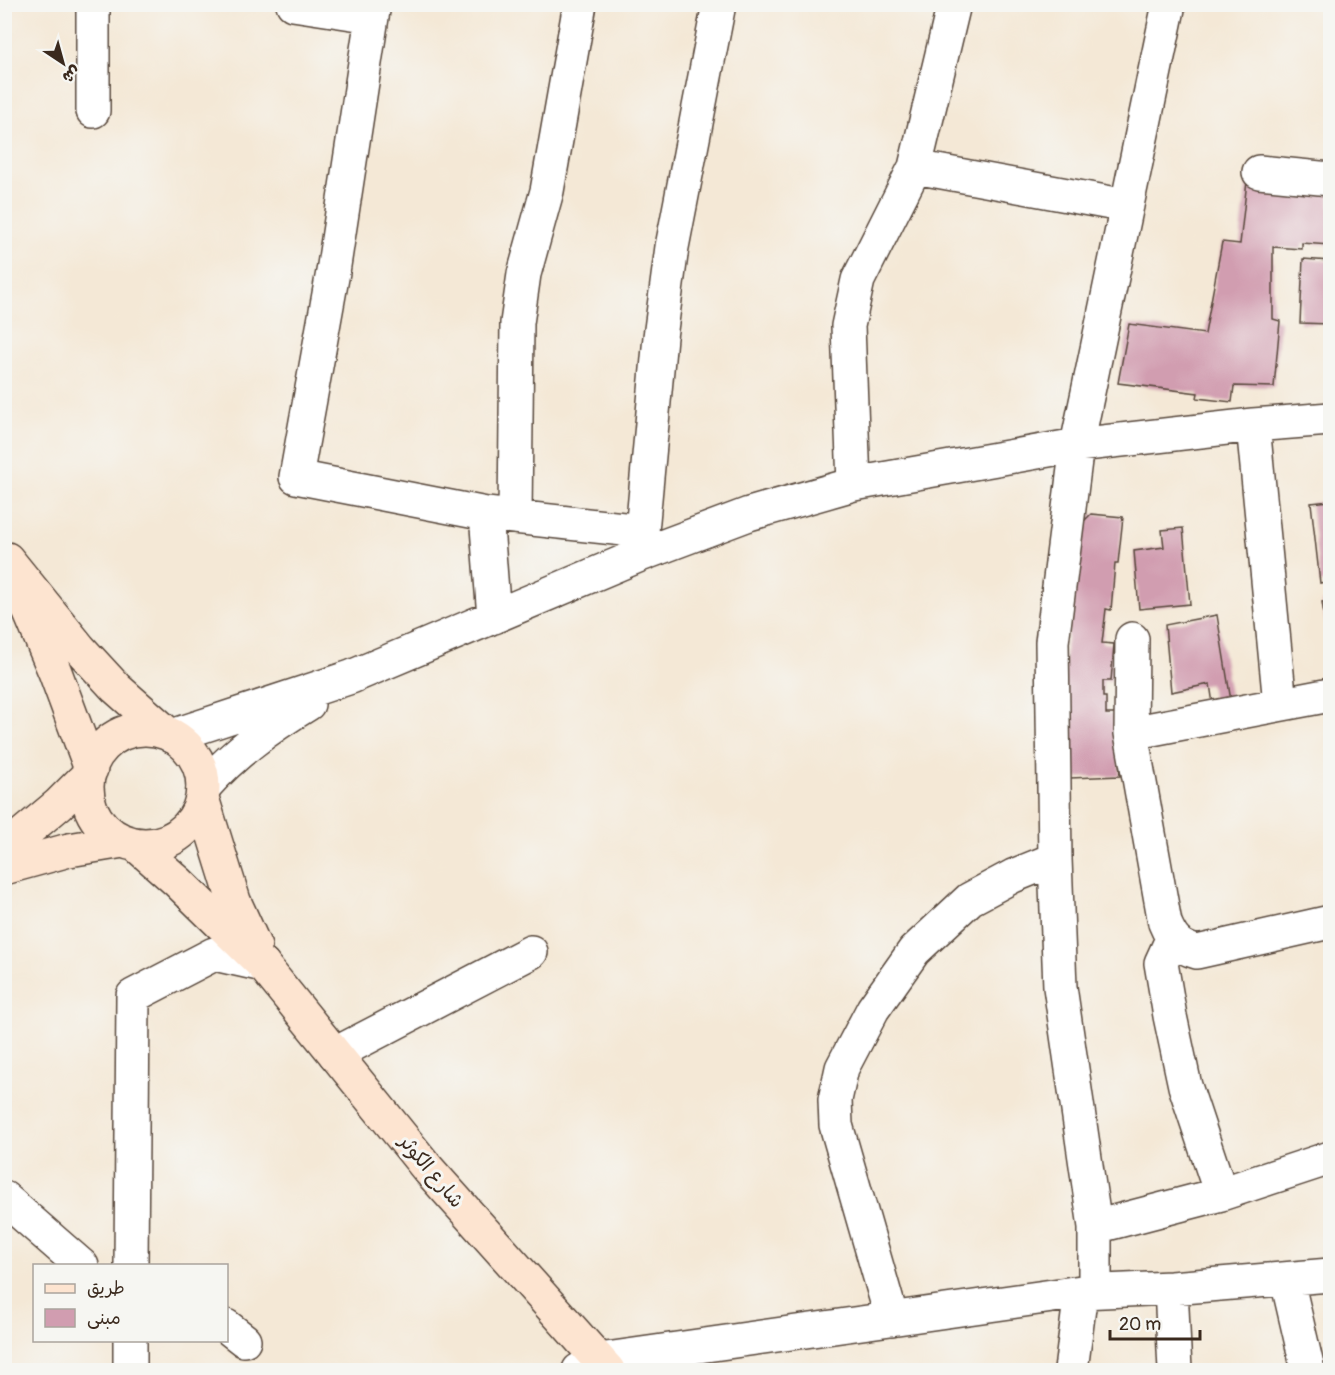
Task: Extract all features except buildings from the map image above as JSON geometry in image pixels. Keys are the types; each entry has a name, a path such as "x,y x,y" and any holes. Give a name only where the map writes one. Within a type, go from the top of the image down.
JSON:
{"main road":[{"path":"6,556 80,649 116,688 185,745 195,758 201,772 203,793 234,901 263,965"},
{"path":"6,556 56,672 90,771 90,806 98,820 109,832 129,842 178,882 263,965"},
{"path":"4,850 59,804 90,771 99,752 113,739 130,732 149,729 170,734"},
{"path":"4,868 69,850 129,842 153,844 178,834 196,815 203,793"},
{"name":"شارع الكوثر","path":"263,965 428,1169 595,1367"}],"street":[{"path":"93,4 93,111"},
{"path":"293,4 373,10 333,272 296,477 641,543"},
{"path":"494,617 501,515 524,273 547,191 580,4"},
{"path":"641,543 660,337 672,247 718,4"},
{"path":"855,484 848,326 858,280 915,167 954,4"},
{"path":"1071,1371 1088,1292 1095,1227 1060,987 1055,859 1052,642 1077,446 1169,4"},
{"path":"915,167 1127,206"},
{"path":"1258,172 1330,179"},
{"path":"170,734 351,677 494,617 641,543 855,484 1077,446 1253,425 1330,419"},
{"path":"1253,425 1280,704"},
{"path":"1132,639 1131,733 1165,923 1172,939 1182,948 1197,952 1330,921"},
{"path":"203,793 228,760 263,732 351,677"},
{"path":"1131,733 1330,695"},
{"path":"892,1319 836,1125 836,1100 842,1068 873,1009 914,951 970,899 1012,876 1055,859"},
{"path":"1172,939 1161,963 1170,1016 1185,1086 1221,1194"},
{"path":"335,1054 531,952"},
{"path":"131,1264 133,996 214,954 263,965"},
{"path":"1095,1227 1221,1194 1330,1158"},
{"path":"4,1198 80,1264"},
{"path":"595,1367 892,1319 1088,1292 1287,1280 1330,1275"},
{"path":"1287,1280 1308,1371"},
{"path":"1171,1288 1175,1371"},
{"path":"130,1342 130,1371"}]}
